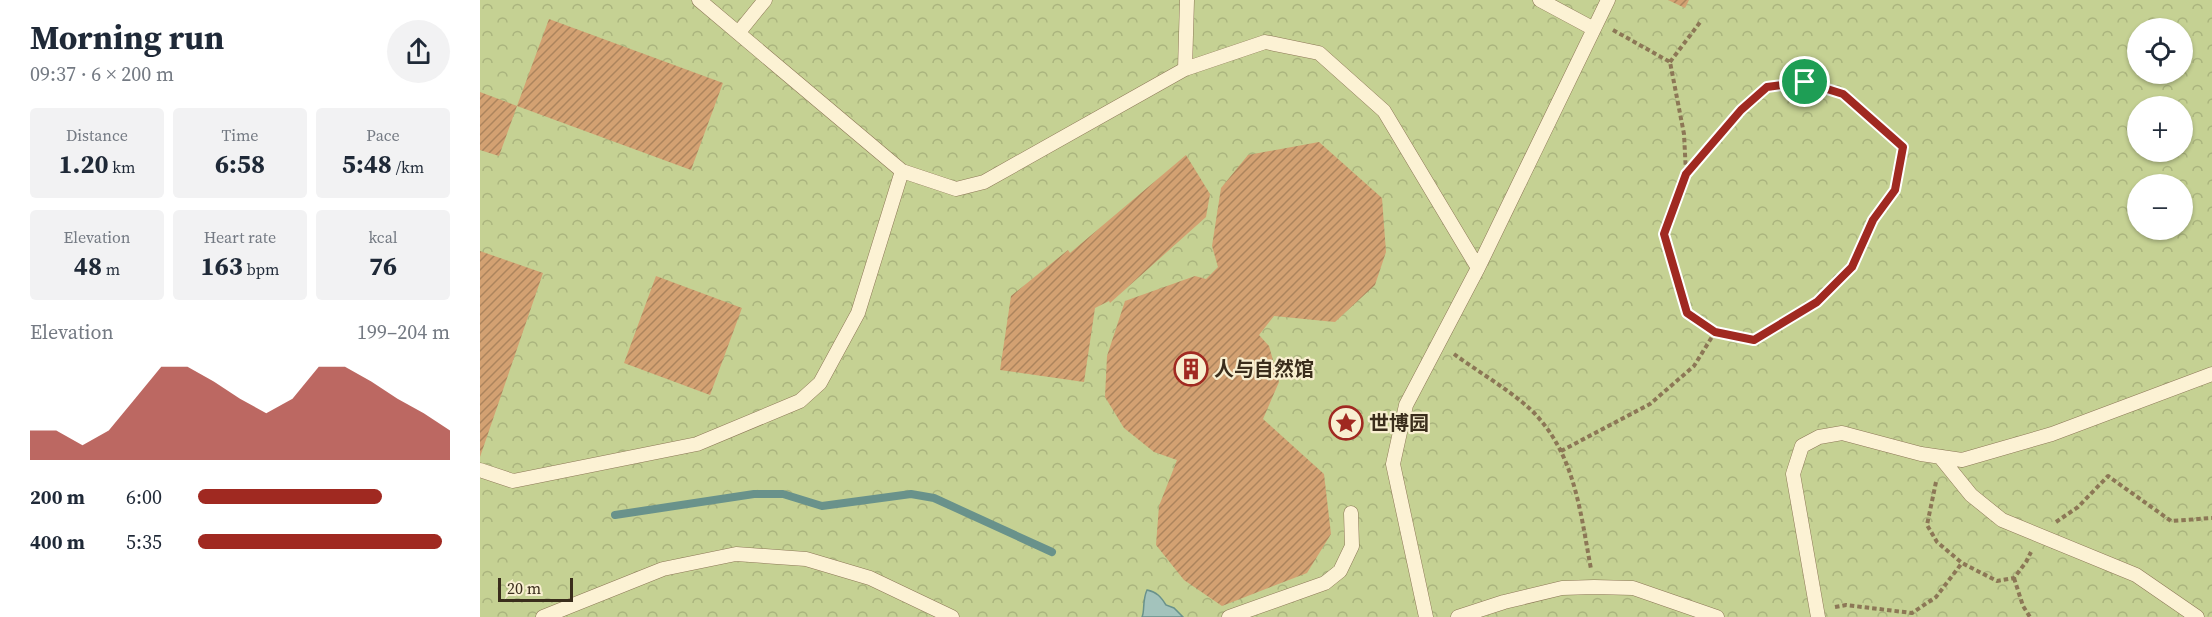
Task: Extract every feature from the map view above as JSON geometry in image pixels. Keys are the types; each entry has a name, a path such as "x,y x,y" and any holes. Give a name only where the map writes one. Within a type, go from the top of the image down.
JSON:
{"lane":[{"path":"699,0 902,171 956,189 984,182 1185,69 1265,42 1319,53 1384,111 1478,268"},
{"path":"739,32 765,0"},
{"path":"1185,69 1187,0"},
{"path":"1540,0 1596,25"},
{"path":"1426,617 1393,464 1406,405 1478,268 1608,0"},
{"path":"480,470 513,481 698,444 800,401 820,383 858,313 902,171"},
{"path":"1818,614 1793,474 1802,446 1819,437 1842,433 1941,458 1962,460 2052,434 2212,374"},
{"path":"1941,458 1971,495 2002,520 2136,575 2198,617"},
{"path":"1229,617 1325,583 1340,571 1352,546 1351,513"},
{"path":"543,617 663,570 736,554 806,559 870,578 952,617"},
{"path":"1458,617 1504,602 1562,588 1594,587 1633,588 1717,617"}],"path":[{"path":"1686,174 1684,134 1670,62 1701,21"},
{"path":"1596,25 1670,62"},
{"path":"1805,82 1843,94 1903,147 1895,190 1873,220 1852,267 1817,302 1754,340 1715,332 1687,313 1664,234 1686,174 1741,110 1767,87 1805,82"},
{"path":"1561,452 1650,404 1694,366 1715,332"},
{"path":"1438,343 1529,408 1555,438 1575,484 1594,587"},
{"path":"1941,458 1927,525 1937,542 1962,563 1997,581 2014,578 2026,562 2039,535 2078,507 2108,476 2171,521 2212,518"},
{"path":"1818,614 1846,605 1903,614 1912,613 1936,597 1962,563"},
{"path":"2014,578 2023,606 2030,617"}],"green space":[{"name":"世博园","path":"480,0 2212,0 2212,617 480,617"}],"water":[{"path":"1147,590 1160,597 1166,605 1174,608 1183,617 1142,617"}],"building":[{"path":"1668,0 1689,0 1685,8"},
{"path":"549,19 723,83 691,170 517,106"},
{"path":"480,92 517,106 499,156 480,150"},
{"name":"人与自然馆","path":"1319,142 1382,198 1386,252 1375,285 1335,322 1274,316 1259,335 1269,346 1279,382 1263,419 1324,474 1331,534 1307,573 1222,606 1184,580 1156,545 1159,506 1177,460 1154,452 1124,428 1105,397 1107,356 1125,301 1195,276 1206,279 1218,267 1212,246 1221,188 1248,155"},
{"path":"1186,155 1210,194 1206,217 1110,303 1109,301 1095,308 1084,382 1000,370 1011,296 1068,250 1070,253"},
{"path":"480,251 543,273 480,457"},
{"path":"656,276 742,308 710,395 624,363"}],"waterway":[{"path":"615,515 754,494 783,494 822,506 911,494 934,498 1052,552"}],"place":[{"name":"人与自然馆","path":"1191,369"},
{"name":"世博园","path":"1346,423"}],"route":[{"path":"1805,82 1843,94 1903,147 1895,190 1873,220 1852,267 1817,302 1754,340 1715,332 1687,313 1664,234 1686,174 1741,110 1767,87 1805,82"}]}
